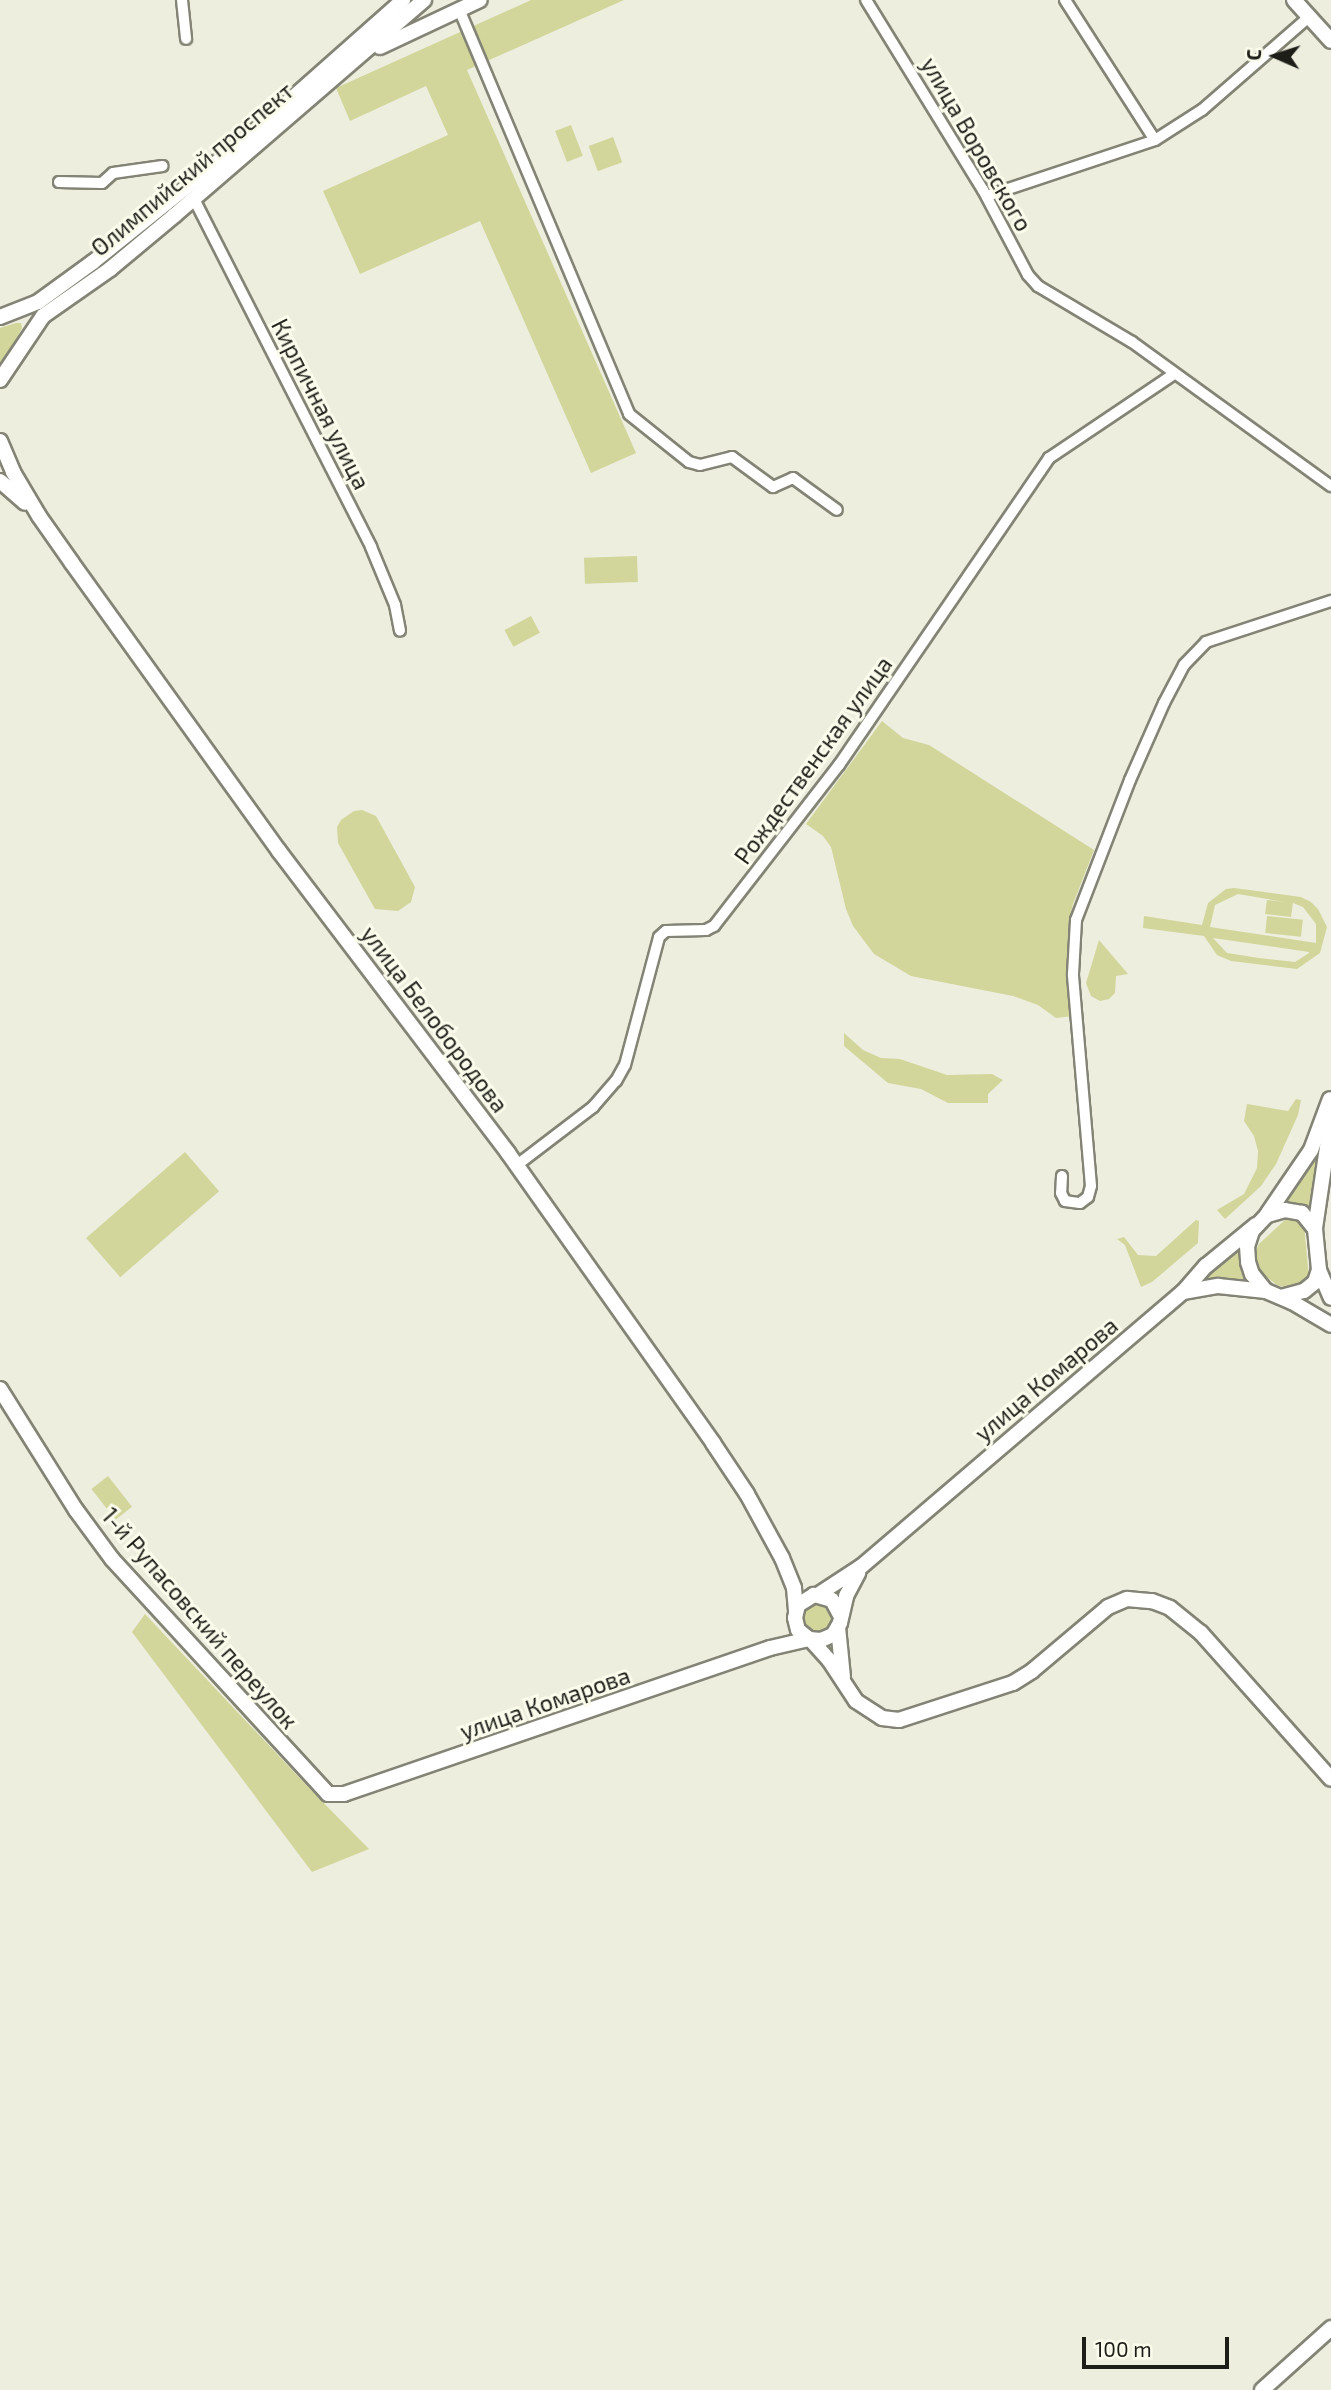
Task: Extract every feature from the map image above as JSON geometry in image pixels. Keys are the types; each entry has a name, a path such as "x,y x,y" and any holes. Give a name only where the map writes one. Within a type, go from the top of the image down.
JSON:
{"street":[{"path":"182,0 186,39"},
{"path":"374,24 389,0"},
{"name":"Олимпийский проспект","path":"0,317 38,302 93,262 245,141 403,0"},
{"name":"Олимпийский проспект","path":"0,380 43,316 110,269 364,55 424,0"},
{"path":"364,55 480,0"},
{"name":"улица Воровского","path":"866,0 987,196 1028,275 1060,300 1132,342 1331,486"},
{"path":"1065,0 1155,140"},
{"path":"1294,0 1331,41"},
{"path":"459,9 629,414 689,462 700,465 732,457 772,487 793,478 837,510"},
{"path":"987,196 1155,140 1202,110 1309,17"},
{"path":"59,181 102,183 113,173 163,166"},
{"name":"Кирпичная улица","path":"194,199 371,547 395,605 400,631"},
{"name":"Рождественская улица","path":"517,1165 593,1107 617,1081 629,1052 659,937 666,930 706,930 714,926 811,805 1049,458 1174,374"},
{"path":"0,440 13,472 38,516"},
{"path":"0,481 38,516"},
{"name":"улица Белобородова","path":"38,516 279,851 517,1165 713,1443 747,1494 782,1558 794,1588 795,1615"},
{"path":"1062,1176 1061,1193 1065,1201 1080,1203 1088,1197 1091,1186 1073,974 1076,920 1130,780 1164,703 1184,665 1206,642 1331,601"},
{"path":"1331,1097 1331,1113"},
{"path":"1266,1291 1252,1274 1247,1246 1261,1219 1306,1159 1331,1097"},
{"path":"1331,1120 1315,1229 1319,1270 1331,1298"},
{"path":"1261,1219 1285,1210 1302,1213 1315,1229"},
{"name":"улица Комарова","path":"819,1594 862,1566 1183,1292 1206,1266 1261,1219"},
{"path":"1281,1297 1298,1294 1310,1287 1319,1270"},
{"path":"1183,1292 1218,1286 1266,1291 1331,1325"},
{"name":"1-й Рупасовский переулок","path":"0,1389 76,1510 112,1559 325,1792 332,1795"},
{"name":"улица Белобородова","path":"782,1558 806,1586 819,1594"},
{"name":"улица Комарова","path":"839,1621 849,1587 862,1566"},
{"path":"845,1686 839,1621 832,1600 819,1594 802,1600 795,1615 799,1630 829,1660 845,1686 856,1701 882,1718 899,1720 1013,1683 1032,1671 1108,1607 1127,1599 1144,1599 1170,1608 1201,1633 1331,1779"},
{"name":"улица Комарова","path":"770,1648 786,1637 795,1615"},
{"path":"810,1639 828,1638 839,1621"},
{"name":"улица Комарова","path":"332,1795 344,1794 540,1729 770,1648 810,1639"},
{"path":"1262,2390 1331,2328"}],"green space":[{"path":"531,0 624,0 467,70 636,453 591,473 480,221 360,274 323,191 448,135 426,86 350,121 336,88"},
{"path":"571,125 583,156 567,162 555,131"},
{"path":"613,137 622,162 598,171 589,146"},
{"path":"21,323 22,328 0,370 0,328"},
{"path":"637,556 638,582 585,584 584,558"},
{"path":"531,616 540,633 513,647 505,630"},
{"path":"882,721 903,738 929,745 1094,850 1073,904 1068,927 1073,1016 1056,1018 1038,1005 1013,996 911,976 874,954 853,926 846,909 831,847 823,836 806,824"},
{"path":"362,810 376,816 415,887 411,902 398,911 375,909 338,843 337,827 341,820 354,811"},
{"path":"1226,889 1301,897 1311,902 1318,909 1327,927 1320,953 1297,969 1231,961 1217,955 1204,936 1143,928 1144,916 1202,925 1208,903","holes":["1238,894 1285,902 1267,900 1265,914 1291,917 1293,903 1303,907 1316,924 1316,943 1210,927 1215,905","1213,938 1309,952 1309,953 1295,962 1259,958 1227,953"]},
{"path":"1267,916 1303,920 1301,937 1265,933"},
{"path":"1099,940 1128,974 1116,976 1115,993 1109,999 1100,1001 1091,996 1086,983"},
{"path":"844,1033 863,1050 881,1058 900,1059 947,1075 992,1074 1003,1080 988,1094 988,1103 948,1103 921,1089 888,1083 844,1046"},
{"path":"1296,1099 1301,1100 1298,1115 1276,1164 1261,1186 1225,1219 1217,1210 1244,1194 1257,1168 1258,1151 1254,1136 1244,1121 1247,1104 1288,1111"},
{"path":"1321,1141 1312,1215 1284,1205"},
{"path":"185,1152 219,1191 120,1277 86,1238"},
{"path":"1297,1218 1304,1225 1309,1278 1294,1290 1277,1285 1262,1274 1256,1264 1255,1253 1259,1244 1286,1219"},
{"path":"1196,1220 1199,1221 1198,1243 1152,1282 1141,1287 1125,1245 1117,1239 1124,1237 1138,1255 1156,1256"},
{"path":"1242,1244 1248,1279 1202,1278"},
{"path":"108,1476 132,1507 115,1520 91,1489"},
{"path":"817,1601 829,1606 834,1618 829,1630 817,1635 805,1630 800,1618 805,1606"},
{"path":"145,1614 369,1849 312,1872 132,1632"}]}
